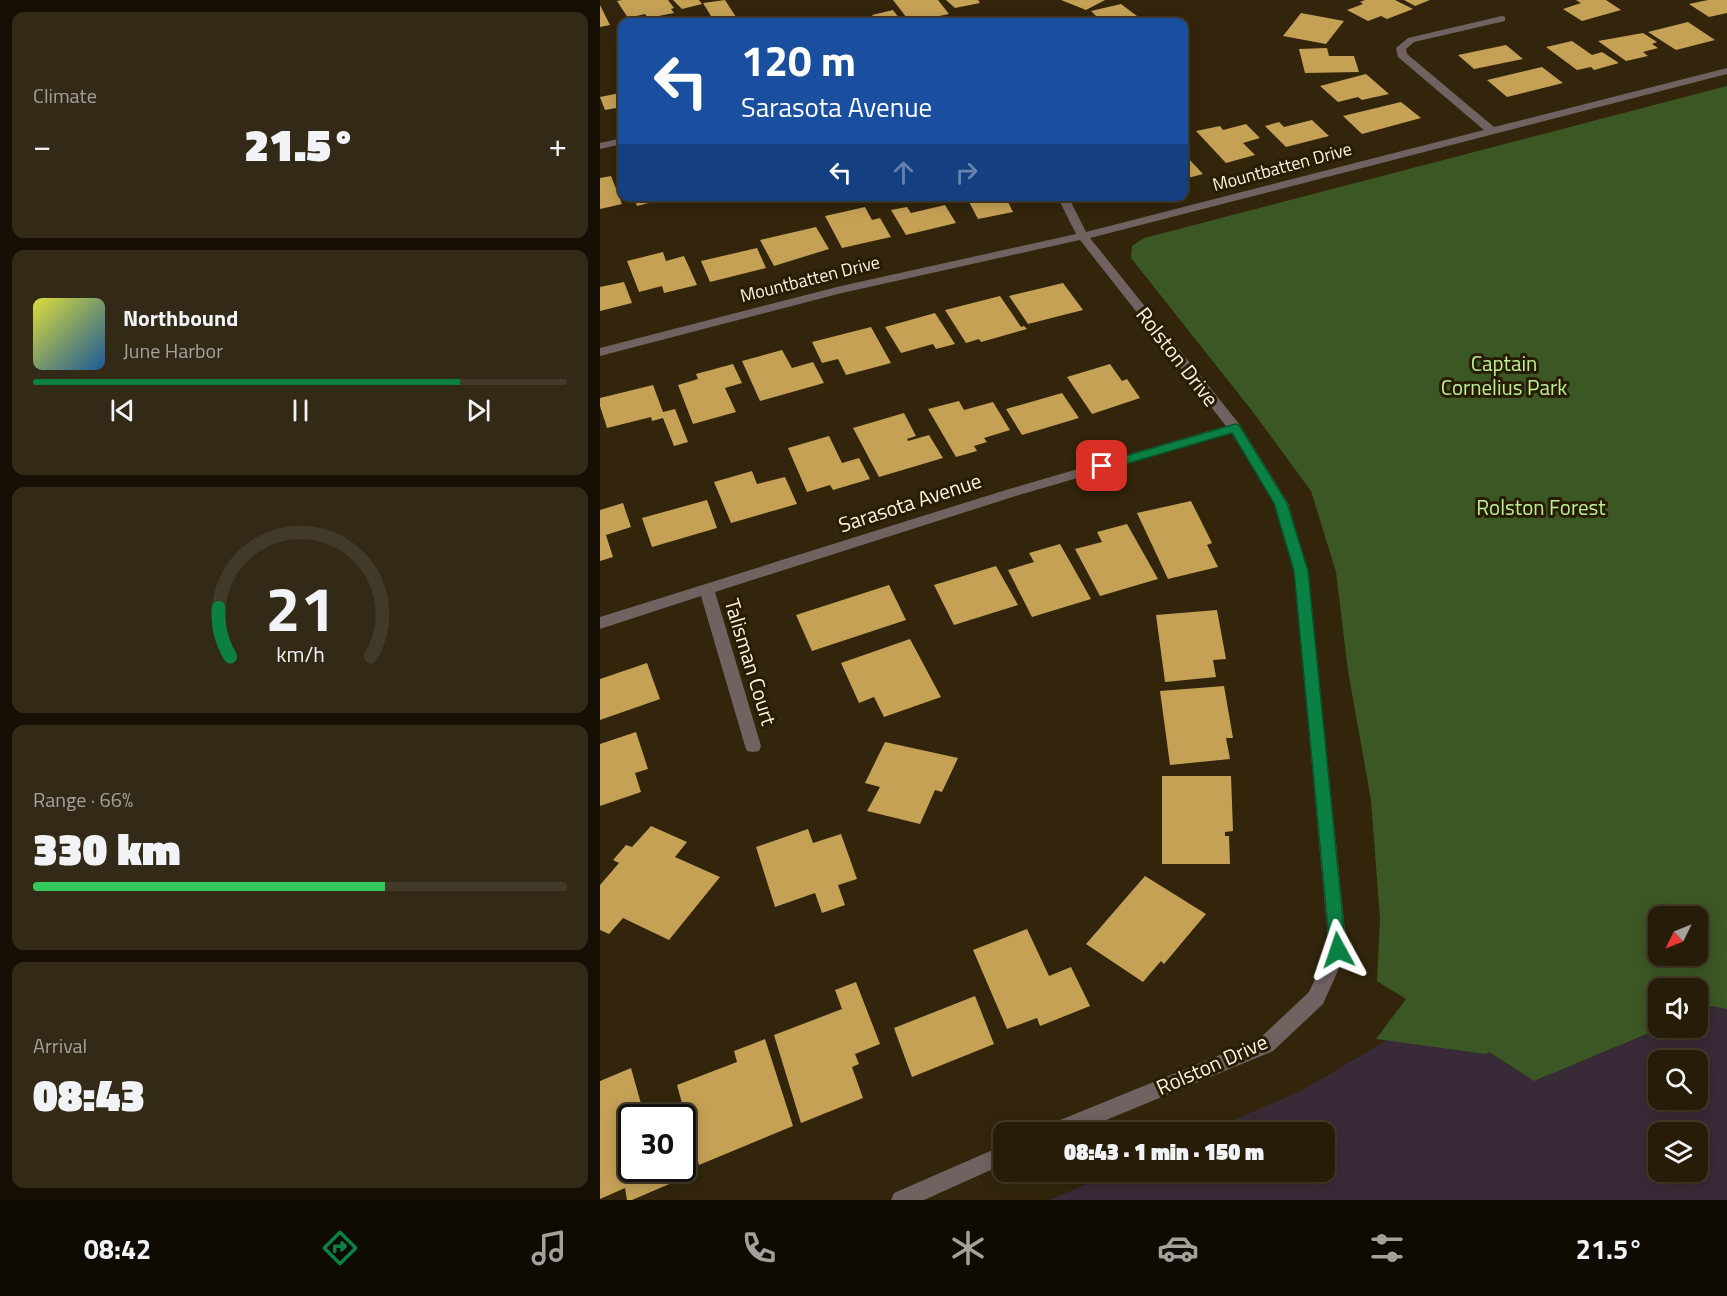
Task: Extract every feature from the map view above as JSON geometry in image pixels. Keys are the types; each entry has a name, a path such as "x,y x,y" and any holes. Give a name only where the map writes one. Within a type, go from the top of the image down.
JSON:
{"street":[{"path":"1492,131 1402,55 1401,48 1411,40 1502,18"},
{"name":"Mountbatten Drive","path":"600,352 792,301 1010,250 1083,236 1727,71"},
{"path":"600,146 618,142"},
{"name":"Rolston Drive","path":"1065,201 1083,236 1235,428 1281,503 1301,571 1338,950 1316,998 1266,1045 1079,1122"},
{"name":"Sarasota Avenue","path":"600,623 1014,492 1235,428"},
{"name":"Talisman Court","path":"707,591 753,746"},
{"path":"901,1200 993,1159"}],"shaded area":[{"path":"1727,1000 1727,1200 1049,1200 1091,1182 1335,1182 1335,1122 1228,1122 1299,1092 1430,1015 1534,1081 1648,1033 1648,1038 1708,1038 1708,1008"}],"green space":[{"name":"Captain Cornelius Park","path":"1727,86 1727,1009 1713,1006 1708,1008 1708,978 1648,978 1648,1033 1534,1081 1489,1052 1486,1054 1376,1039 1406,999 1377,981 1380,919 1371,800 1348,671 1336,572 1311,491 1253,412 1131,258 1132,246 1144,238"}],"building":[{"path":"668,0 674,8 671,9 674,13 648,18 645,14 628,18 617,1"},
{"path":"673,0 699,0 702,4 682,9"},
{"path":"725,0 736,17 712,18 703,3"},
{"path":"893,0 938,0 949,14 930,18 907,18"},
{"path":"946,0 978,0 980,3 955,8"},
{"path":"1061,0 1105,0 1086,10"},
{"path":"1395,0 1413,9 1387,19 1381,16 1368,21 1347,10 1363,4 1360,2"},
{"path":"1404,0 1430,0 1415,6"},
{"path":"1576,0 1606,0 1621,10 1582,21 1563,9 1581,3"},
{"path":"1708,0 1727,0 1727,13 1709,17 1689,4"},
{"path":"1121,4 1140,18 1098,18 1091,11"},
{"path":"600,5 610,25 600,27"},
{"path":"893,10 899,18 874,18 872,15"},
{"path":"1301,13 1344,21 1326,44 1283,36"},
{"path":"1688,22 1715,40 1676,50 1648,32"},
{"path":"1643,33 1657,42 1652,44 1658,48 1643,52 1648,56 1626,61 1598,41"},
{"path":"1572,41 1592,55 1602,52 1619,63 1594,70 1591,67 1577,70 1546,47"},
{"path":"1506,45 1523,59 1474,69 1458,55"},
{"path":"1327,48 1329,56 1354,56 1359,72 1305,73 1299,49"},
{"path":"1542,67 1563,83 1507,97 1487,80"},
{"path":"1366,74 1389,94 1362,100 1358,97 1338,102 1320,86"},
{"path":"618,93 618,108 605,110 600,97"},
{"path":"1401,102 1421,118 1362,134 1343,116"},
{"path":"1312,120 1329,136 1286,147 1265,126 1279,122 1284,127"},
{"path":"1246,124 1260,138 1243,143 1255,155 1226,163 1196,131 1220,126 1223,130"},
{"path":"1188,158 1203,174 1188,178"},
{"path":"611,176 618,194 618,201 622,204 600,209 600,178"},
{"path":"635,201 656,201 637,206"},
{"path":"969,201 1008,201 1013,212 978,219"},
{"path":"945,205 956,223 906,235 891,210 907,207 911,213"},
{"path":"865,207 872,220 880,218 891,237 842,248 825,216"},
{"path":"816,227 829,249 774,266 760,240"},
{"path":"757,248 766,268 710,282 701,261"},
{"path":"663,252 666,261 684,256 697,285 664,293 662,286 639,292 627,261"},
{"path":"624,282 632,303 600,311 600,287"},
{"path":"1063,283 1083,310 1028,324 1009,296"},
{"path":"1000,296 1021,327 1024,326 1027,329 981,342 979,339 966,343 945,310"},
{"path":"935,313 955,344 936,349 933,344 901,353 885,327"},
{"path":"871,327 891,363 846,375 838,359 822,363 812,342"},
{"path":"782,350 792,368 813,362 824,383 760,401 742,361"},
{"path":"733,364 742,383 725,388 736,412 693,424 678,385 698,379 696,374"},
{"path":"1110,364 1122,381 1127,379 1140,398 1092,414 1067,377"},
{"path":"653,385 663,412 675,409 688,442 674,446 663,418 652,421 651,417 607,428 600,406 600,398"},
{"path":"1062,393 1079,418 1022,435 1006,409"},
{"path":"959,401 964,410 993,402 1010,430 984,438 987,442 974,446 977,451 956,457 928,409"},
{"path":"904,413 916,436 907,439 908,441 929,435 943,458 879,477 853,428"},
{"path":"829,436 842,463 859,458 870,479 833,490 830,485 807,492 788,448"},
{"path":"752,471 757,484 785,477 797,504 731,523 714,482"},
{"path":"707,500 717,528 652,547 642,518"},
{"path":"1191,501 1212,543 1207,545 1218,567 1168,579 1137,513"},
{"path":"623,503 631,527 606,535 613,557 600,561 600,510"},
{"path":"1127,524 1158,579 1100,596 1075,549 1102,542 1097,532"},
{"path":"1060,544 1091,599 1032,617 1008,570 1034,562 1029,553"},
{"path":"996,566 1018,605 954,625 934,585"},
{"path":"889,585 906,620 812,651 796,615"},
{"path":"1217,610 1226,659 1213,660 1216,677 1165,682 1156,615"},
{"path":"910,639 941,697 884,717 874,697 859,703 841,663"},
{"path":"647,663 660,699 600,720 600,679"},
{"path":"1224,686 1233,738 1226,738 1230,759 1170,765 1160,691"},
{"path":"636,732 648,769 635,773 641,792 600,806 600,744"},
{"path":"885,742 958,758 942,792 935,790 920,824 867,811 880,787 865,783"},
{"path":"1162,776 1231,776 1233,831 1225,832 1225,836 1229,836 1230,864 1162,864"},
{"path":"651,826 687,842 675,857 720,877 669,940 623,918 609,934 600,930 600,885 619,863 613,860 626,845 632,847"},
{"path":"808,829 813,843 841,834 857,879 838,885 845,905 822,913 815,893 775,907 756,847"},
{"path":"1145,876 1206,914 1164,964 1161,961 1143,982 1086,944"},
{"path":"1027,929 1049,976 1071,967 1090,1006 1040,1026 1037,1018 1007,1029 973,950"},
{"path":"856,982 880,1044 855,1054 859,1064 852,1067 863,1098 801,1123 774,1035 842,1009 835,990"},
{"path":"975,996 994,1044 912,1077 894,1028"},
{"path":"765,1039 793,1126 699,1165 696,1154 696,1104 682,1104 677,1085 737,1062 734,1051"},
{"path":"631,1068 641,1104 618,1104 618,1182 674,1182 632,1200 627,1200 625,1188 600,1199 600,1081"}],"route":[{"path":"1102,466 1235,428 1281,503 1301,571 1338,950"}],"park label":[{"name":"Rolston Forest","path":"1541,508"}]}
